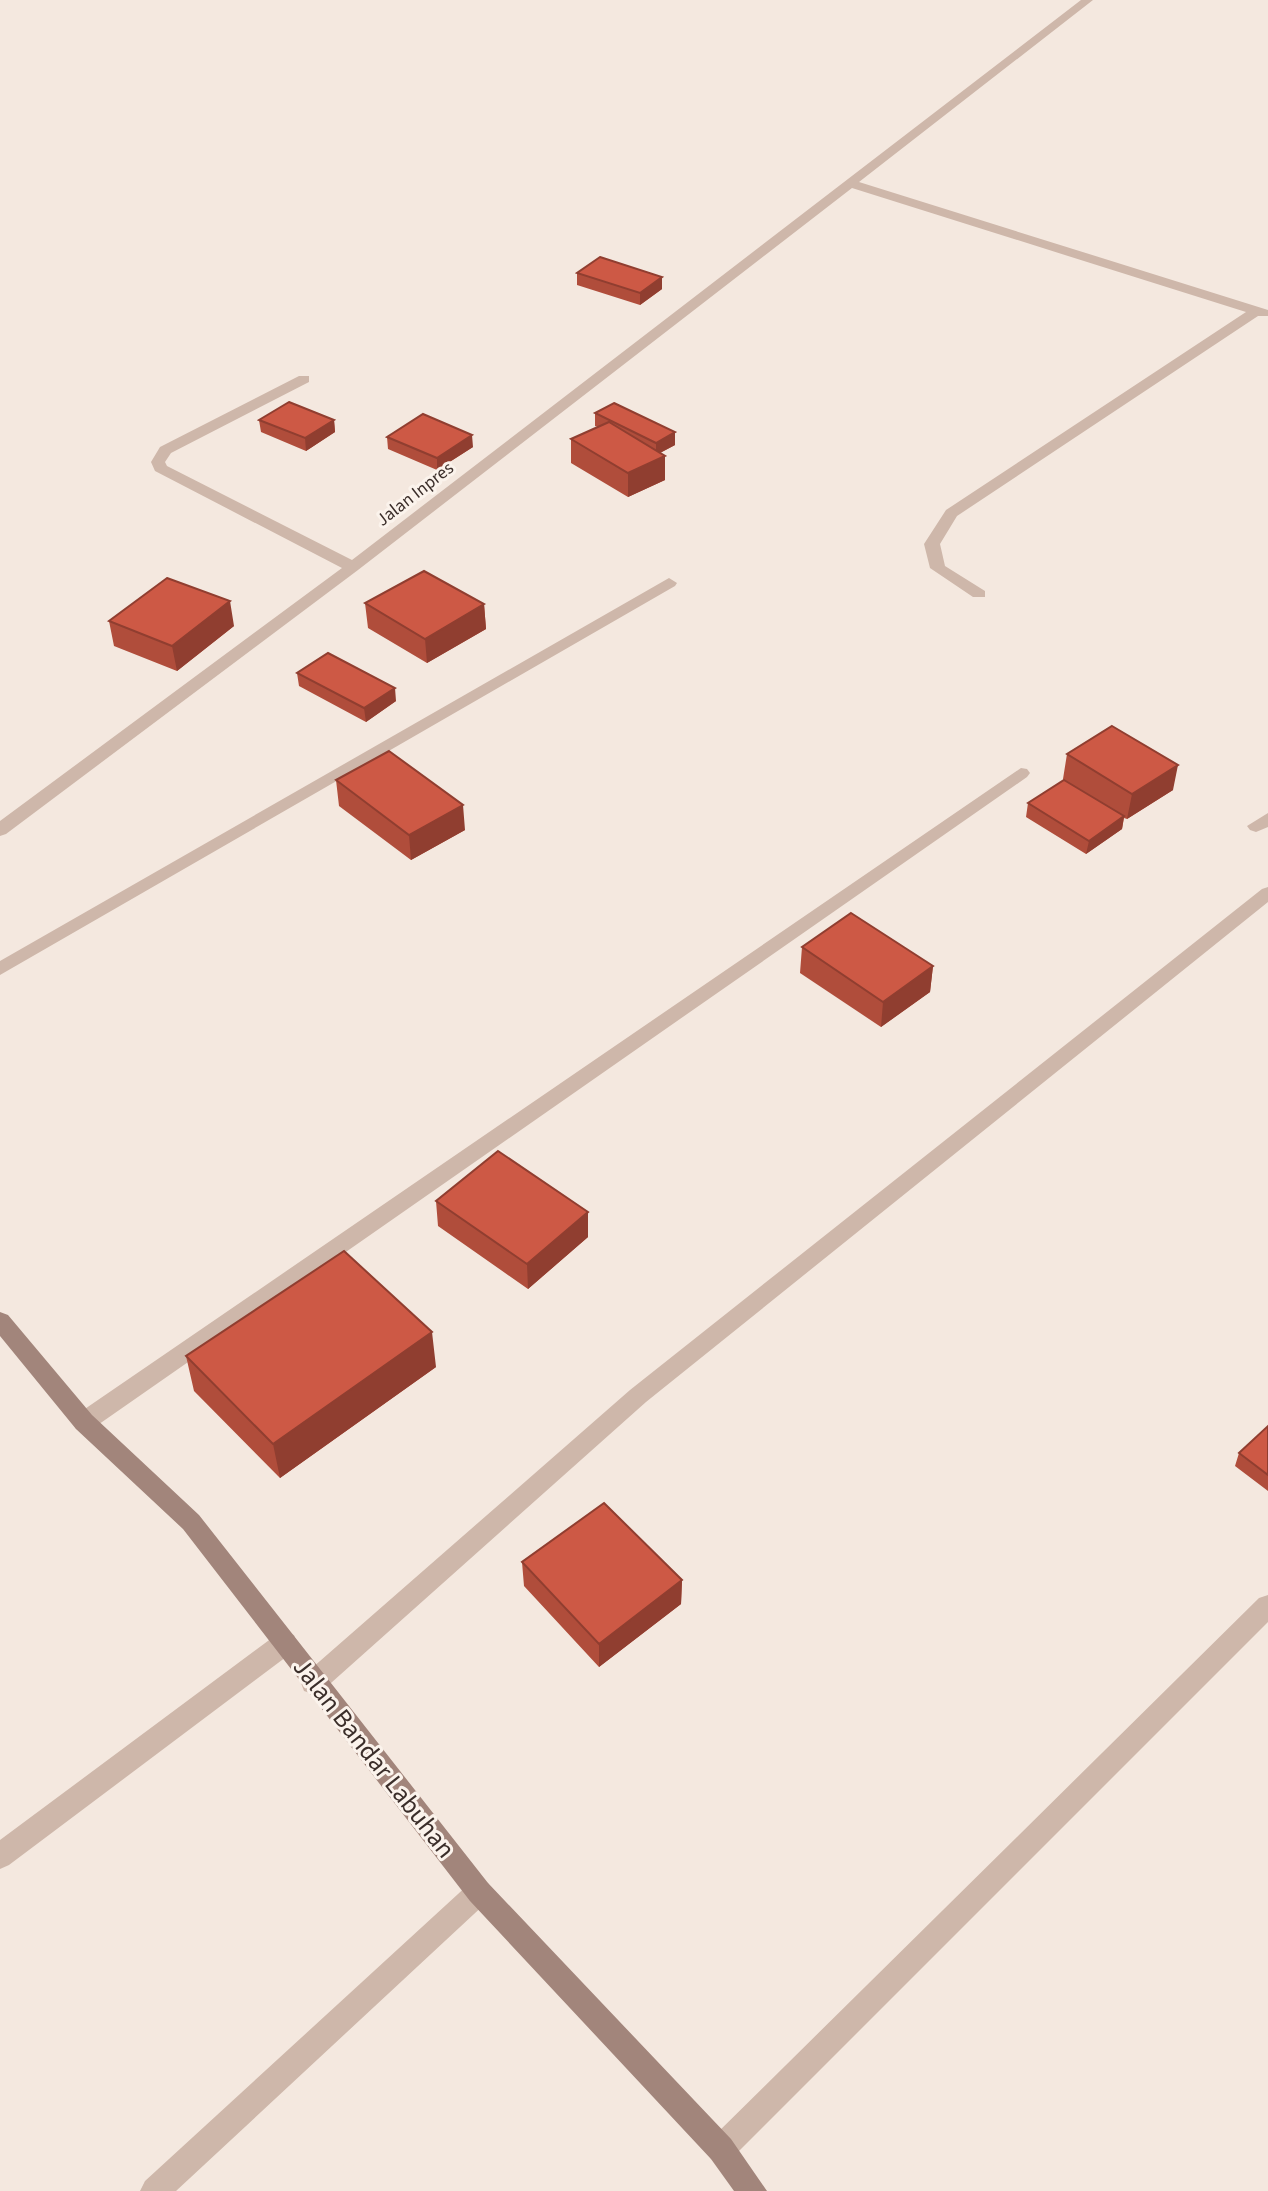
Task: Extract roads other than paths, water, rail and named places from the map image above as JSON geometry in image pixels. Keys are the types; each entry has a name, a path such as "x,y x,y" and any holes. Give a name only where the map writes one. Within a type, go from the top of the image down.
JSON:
{"main road":[{"name":"Jalan Bandar Labuhan","path":"0,1321 84,1422 191,1522 313,1683 479,1892 721,2149 752,2191"}],"street":[{"name":"Jalan Inpres","path":"0,830 353,567 1088,0"},
{"path":"849,183 1262,313"},
{"path":"979,594 938,568 932,544 951,513 1262,313"},
{"path":"304,379 165,450 158,462 160,468 353,567"},
{"path":"0,969 669,583"},
{"path":"84,1422 1021,773"},
{"path":"313,1683 638,1396 1268,893"},
{"path":"721,2149 1268,1606"},
{"path":"0,1856 285,1643"},
{"path":"155,2191 479,1892"}]}
